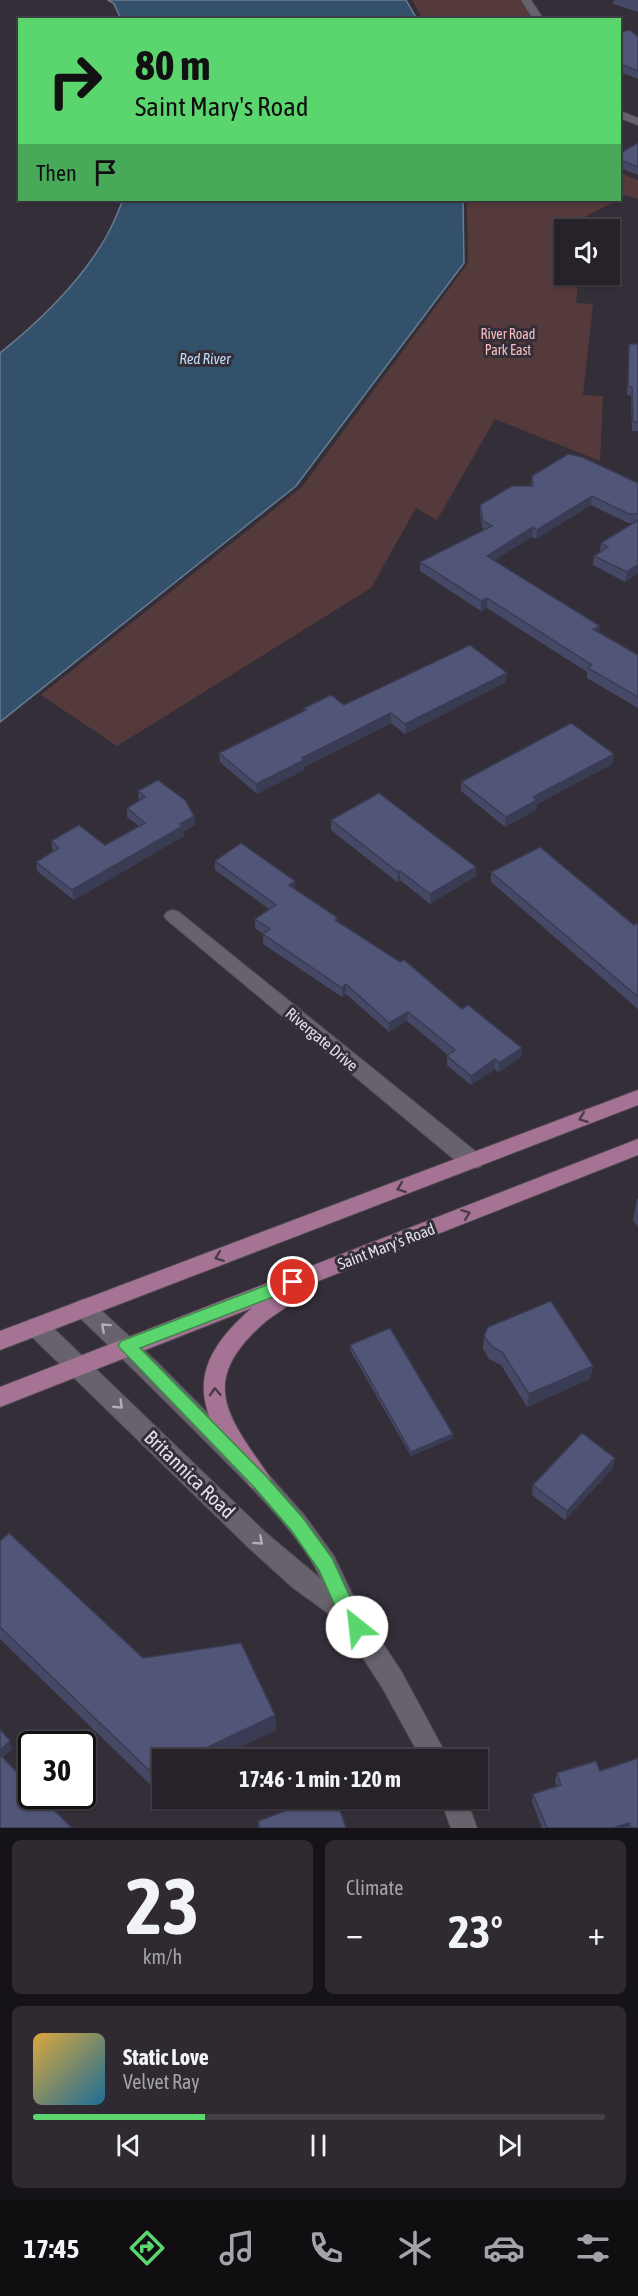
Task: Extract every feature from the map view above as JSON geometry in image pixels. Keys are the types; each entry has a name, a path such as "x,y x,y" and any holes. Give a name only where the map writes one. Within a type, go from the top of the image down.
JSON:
{"main road":[{"path":"0,1341 638,1097"},
{"name":"Saint Mary's Road","path":"0,1397 638,1147"},
{"path":"259,1480 219,1418 212,1391 217,1368 232,1339 259,1312 314,1274"}],"street":[{"path":"526,0 538,18"},
{"path":"621,114 638,122"},
{"name":"Rivergate Drive","path":"172,916 473,1161"},
{"name":"Britannica Road","path":"84,1308 126,1346 259,1480 297,1524 326,1564 348,1614 392,1680 430,1749"},
{"name":"Britannica Road","path":"37,1327 257,1540 301,1579 348,1614"},
{"path":"457,1809 464,1828"}],"green space":[{"path":"412,0 520,0 532,18 422,18"},
{"path":"621,173 638,180 638,199 626,195 621,198"},
{"name":"River Road Park East","path":"467,201 615,201 586,216 586,219 554,219 554,285 578,285 576,303 593,304 583,395 603,396 600,461 495,419 437,520 416,508 371,588 117,746 41,695 302,487 468,263"}],"water":[{"path":"108,0 406,0 416,18 121,18 114,4"},
{"name":"Red River","path":"123,201 463,201 464,263 296,486 0,722 0,353 30,328 72,285 96,254"}],"building":[{"path":"630,30 638,37 638,71 621,64 621,32"},
{"path":"638,143 638,167 621,160 621,152"},
{"path":"629,344 638,344 638,422 633,422 632,387 628,386"},
{"path":"568,454 582,457 638,483 638,514 629,514 592,496 537,530 533,527 487,556 600,626 593,629 638,655 638,697 588,668 592,665 487,598 481,601 420,562 492,526 483,521 480,505 512,486 533,486 532,476"},
{"path":"638,520 638,565 627,572 594,556 608,547 601,543"},
{"path":"470,645 507,673 405,724 391,713 256,784 219,753 306,710 304,708 331,695 344,705"},
{"path":"571,723 614,754 533,797 537,800 506,817 461,782"},
{"path":"158,780 185,800 194,816 180,824 183,826 72,890 36,862 59,848 51,841 79,825 105,845 145,823 127,808 145,797 138,791"},
{"path":"379,793 476,867 430,894 331,820"},
{"path":"241,843 295,881 289,885 338,918 335,920 400,962 404,960 462,1009 468,1005 522,1048 499,1063 495,1059 471,1076 447,1056 455,1050 408,1012 389,1023 346,984 342,988 263,934 270,929 255,919 276,905 215,861"},
{"path":"540,847 634,925 638,923 638,997 491,872"},
{"path":"551,1301 593,1366 529,1394 502,1352 491,1346 484,1336 488,1327"},
{"path":"390,1328 453,1434 411,1452 350,1345"},
{"path":"582,1433 615,1458 567,1511 533,1485"},
{"path":"9,1533 143,1658 241,1643 275,1715 204,1749 152,1749 152,1773 0,1627 0,1541"},
{"path":"0,1729 10,1741 0,1750"},
{"path":"0,1755 18,1773 18,1809 53,1809 72,1828 0,1828"},
{"path":"638,1758 638,1828 631,1828 629,1823 613,1828 547,1828 533,1794 561,1785 557,1773 596,1761 600,1771"},
{"path":"290,1809 340,1809 346,1828 260,1828 258,1821"}],"route":[{"path":"293,1282 126,1346 259,1480 297,1524 326,1564 348,1614 357,1627"}]}
